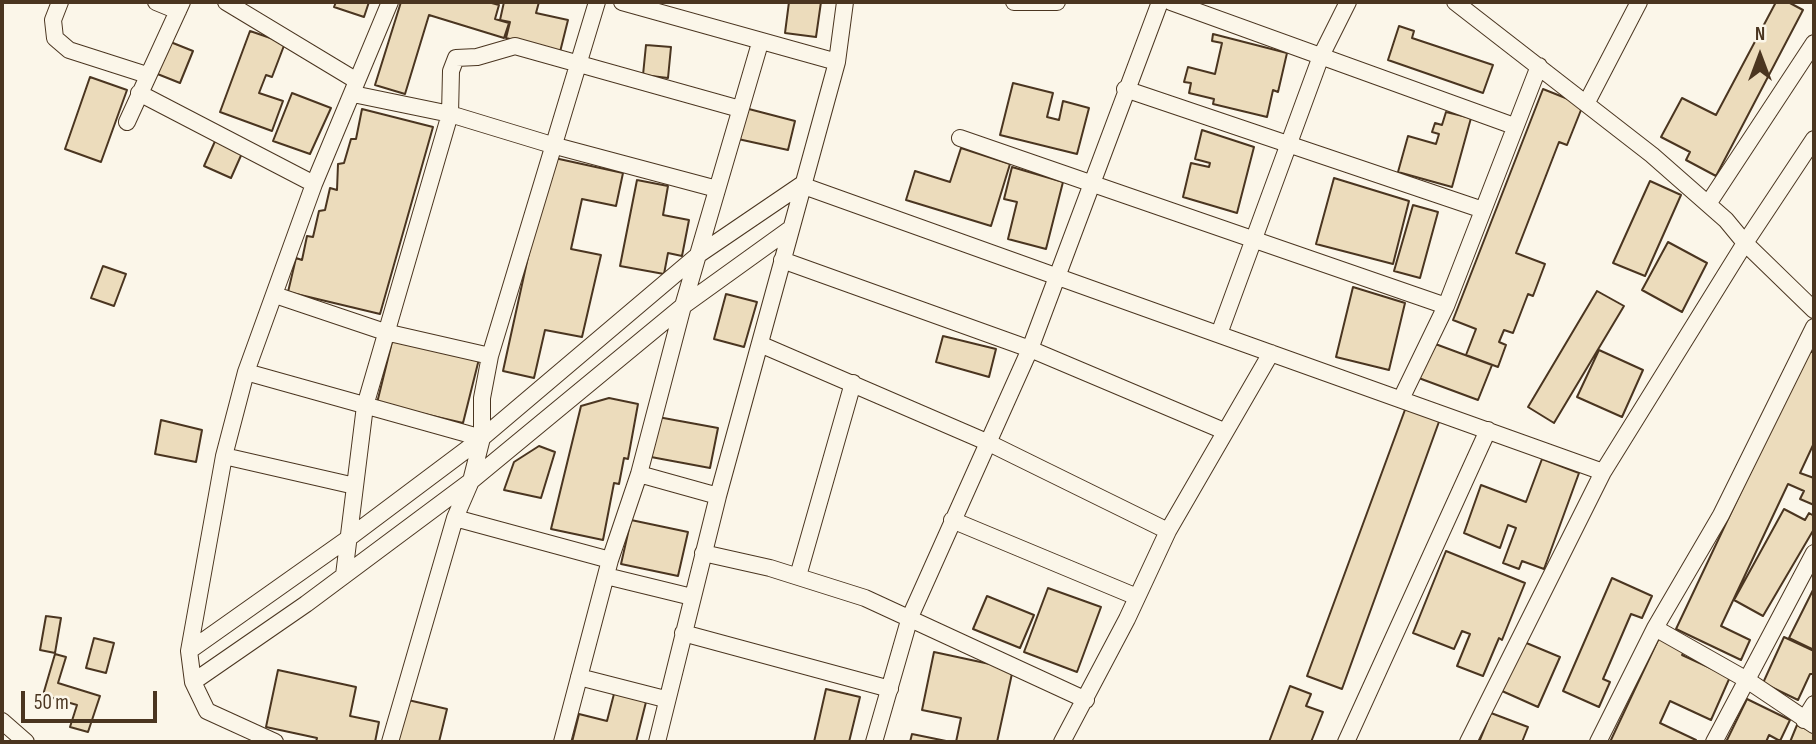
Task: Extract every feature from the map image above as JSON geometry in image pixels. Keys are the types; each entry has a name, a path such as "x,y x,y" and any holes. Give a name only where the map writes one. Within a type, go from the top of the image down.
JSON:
{"street":[{"path":"60,2 53,20 55,38 69,50 147,75"},
{"path":"127,122 180,6 156,2"},
{"path":"226,2 355,88 717,189"},
{"path":"275,742 236,735 207,711 193,682 189,651 224,456 246,372 314,184 390,2"},
{"path":"390,742 454,518 471,481 482,438 482,398 490,355 597,2"},
{"path":"622,2 760,43 837,62"},
{"path":"657,742 665,699 718,496 762,345 790,229 837,62 845,2"},
{"path":"1014,2 1057,2"},
{"path":"874,742 910,617 1030,349 1125,89 1160,2"},
{"path":"1171,2 1514,126"},
{"path":"1219,334 1321,56 1348,2"},
{"path":"1455,2 1587,102 1708,204 1814,310"},
{"path":"1587,102 1639,2"},
{"path":"562,742 608,568 639,474 683,306 760,43"},
{"path":"1708,204 1814,43"},
{"path":"344,575 346,540 365,406 450,114 453,64 461,55 477,57 515,46 740,109"},
{"path":"1401,399 1446,306 1539,66"},
{"path":"1125,89 1483,210"},
{"path":"139,93 314,184"},
{"path":"960,138 1446,306"},
{"path":"1468,742 1603,472 1745,243 1814,139"},
{"path":"189,651 346,540 482,438 698,255 802,185"},
{"path":"802,185 1603,472"},
{"path":"193,682 471,481 683,306 790,229"},
{"path":"782,260 1030,349 1224,431"},
{"path":"275,295 385,332 490,355"},
{"path":"1598,742 1655,628 1721,515 1814,327"},
{"path":"762,345 989,443 1168,531"},
{"path":"1062,742 1086,700 1168,531 1271,353"},
{"path":"246,372 482,438"},
{"path":"798,576 853,383"},
{"path":"1346,742 1488,430"},
{"path":"224,456 355,486"},
{"path":"639,474 718,496"},
{"path":"454,518 692,597"},
{"path":"952,520 1137,597"},
{"path":"704,553 798,576 910,617 1086,700"},
{"path":"1714,742 1814,553"},
{"path":"1655,628 1748,680 1809,723 1814,704"},
{"path":"683,633 890,688"},
{"path":"579,677 665,699"},
{"path":"2,720 26,742"}],"building":[{"path":"336,2 369,2 364,17 334,7"},
{"path":"401,2 488,2 499,5 495,19 509,23 504,38 429,15 405,94 375,85"},
{"path":"504,2 539,2 536,13 568,20 560,52 506,38 510,22 500,20"},
{"path":"789,2 821,2 816,37 785,33"},
{"path":"1776,2 1788,2 1803,10 1716,176 1686,160 1690,152 1661,137 1682,98 1716,115"},
{"path":"1399,26 1414,31 1412,38 1493,65 1483,93 1388,60"},
{"path":"250,31 285,43 272,77 266,75 259,93 283,101 272,131 220,112"},
{"path":"1213,34 1287,53 1278,92 1273,90 1267,117 1213,104 1214,99 1189,93 1191,83 1184,82 1188,67 1215,74 1222,43 1212,41"},
{"path":"168,41 193,51 180,83 155,73"},
{"path":"646,45 671,47 668,78 643,75"},
{"path":"90,77 127,90 101,162 65,149"},
{"path":"1013,83 1053,93 1047,117 1059,120 1063,101 1089,108 1077,154 1000,135"},
{"path":"1543,89 1583,105 1567,145 1559,142 1516,253 1545,264 1533,296 1528,294 1513,333 1504,330 1499,342 1506,345 1498,367 1466,355 1476,329 1453,320"},
{"path":"292,93 331,108 310,154 273,141"},
{"path":"745,108 795,121 788,150 738,139"},
{"path":"362,109 433,127 380,314 288,292 296,258 302,260 307,236 313,237 319,211 325,210 330,188 337,190 338,164 344,163 351,139 356,139"},
{"path":"1446,112 1471,118 1452,187 1398,172 1408,136 1436,144 1439,134 1432,132 1435,123 1442,125"},
{"path":"1202,130 1254,147 1237,213 1183,197 1191,163 1209,167 1210,163 1195,159"},
{"path":"216,139 243,151 231,178 204,166"},
{"path":"961,148 1010,164 991,226 906,200 915,171 950,182"},
{"path":"550,157 623,173 616,206 582,199 571,249 601,255 582,337 545,330 534,378 503,371"},
{"path":"1012,167 1063,182 1046,249 1008,239 1017,202 1004,199"},
{"path":"1334,178 1409,201 1393,264 1316,244"},
{"path":"637,180 668,186 663,215 689,220 682,256 668,253 664,274 620,266"},
{"path":"1650,181 1681,195 1645,276 1613,263"},
{"path":"1413,205 1438,212 1420,278 1394,271"},
{"path":"1668,242 1707,263 1682,312 1642,290"},
{"path":"103,266 126,274 114,306 91,298"},
{"path":"1353,287 1405,303 1389,370 1336,357"},
{"path":"1597,291 1624,306 1554,423 1528,407"},
{"path":"726,294 757,302 744,347 714,339"},
{"path":"943,336 996,349 989,377 936,362"},
{"path":"393,338 479,359 463,423 377,403"},
{"path":"1430,342 1492,365 1478,400 1416,377"},
{"path":"1599,350 1643,370 1622,417 1577,397"},
{"path":"1808,350 1814,353 1814,443 1800,473 1814,478 1814,505 1800,499 1804,491 1788,484 1721,626 1750,640 1741,660 1676,629"},
{"path":"609,398 638,404 628,459 624,458 619,484 614,483 603,540 551,529 581,406"},
{"path":"1406,407 1440,419 1342,689 1307,676"},
{"path":"658,417 718,428 710,468 651,457"},
{"path":"161,420 202,430 196,462 155,454"},
{"path":"539,446 555,452 541,498 504,490 514,462"},
{"path":"1542,459 1579,473 1544,569 1522,561 1519,569 1503,563 1516,528 1508,525 1500,548 1464,533 1481,485 1526,502"},
{"path":"1784,509 1805,520 1809,513 1814,516 1814,529 1763,616 1734,600"},
{"path":"631,520 688,532 678,576 621,564"},
{"path":"1446,551 1525,583 1502,640 1499,638 1483,676 1457,666 1470,634 1462,631 1454,649 1413,633"},
{"path":"1612,578 1652,596 1642,618 1631,614 1603,679 1610,682 1599,707 1563,691"},
{"path":"1048,588 1101,607 1077,672 1024,652"},
{"path":"1814,588 1814,650 1789,638"},
{"path":"987,596 1034,615 1020,648 973,629"},
{"path":"46,616 61,618 55,653 40,650"},
{"path":"1784,637 1814,651 1814,674 1810,674 1798,700 1763,683"},
{"path":"94,638 114,643 106,673 86,668"},
{"path":"1659,638 1685,650 1682,655 1730,677 1711,720 1670,701 1660,723 1696,740 1695,742 1610,742"},
{"path":"1524,642 1560,657 1538,707 1502,691"},
{"path":"934,652 1013,669 997,742 956,742 961,718 922,710"},
{"path":"55,654 66,657 58,683 100,696 88,732 70,727 77,705 43,695"},
{"path":"278,670 356,687 350,716 379,722 375,742 316,742 317,738 266,727"},
{"path":"1290,686 1311,694 1306,706 1323,712 1311,742 1269,742"},
{"path":"826,689 860,697 849,742 814,742"},
{"path":"615,690 647,698 636,742 572,742 579,714 607,721"},
{"path":"1747,699 1790,720 1780,741 1769,735 1766,742 1726,742"},
{"path":"408,700 447,709 439,742 398,742"},
{"path":"1491,713 1528,727 1522,742 1479,742"},
{"path":"1797,725 1814,732 1814,742 1790,742"},
{"path":"912,734 951,742 910,742"}]}
